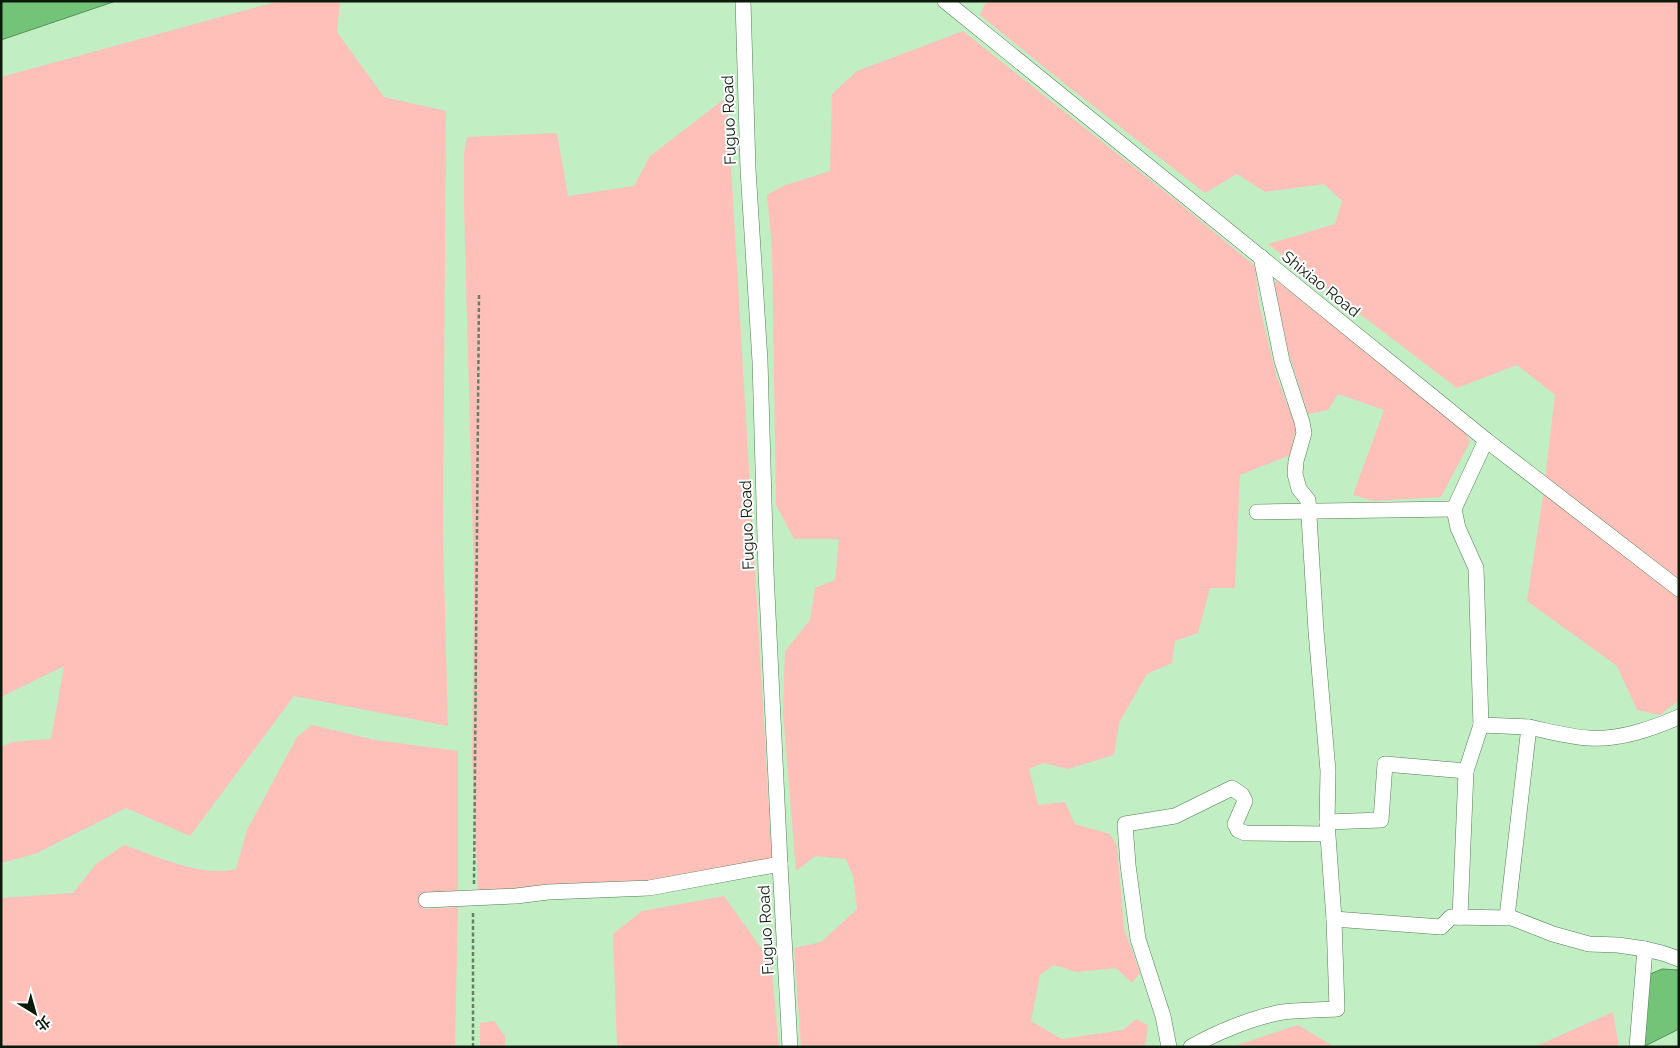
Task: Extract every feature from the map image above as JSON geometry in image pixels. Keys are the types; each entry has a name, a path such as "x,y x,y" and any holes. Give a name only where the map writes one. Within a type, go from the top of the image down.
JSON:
{"street":[{"name":"Fuguo Road","path":"743,1 748,169 760,361 762,480 790,1047"},
{"name":"Shixiao Road","path":"945,1 1486,440 1679,589"},
{"path":"1191,1047 1215,1035 1262,1017 1283,1012 1338,1009 1327,828 1328,771 1308,500 1299,488 1295,474 1296,461 1304,432 1282,361 1261,257"},
{"path":"1460,917 1466,771 1482,724 1476,568 1458,528 1454,509 1486,440"},
{"path":"1257,512 1454,509"},
{"path":"1482,724 1528,728 1588,738 1610,738 1648,729 1679,716"},
{"path":"1506,918 1528,728"},
{"path":"1168,1047 1163,1016 1138,939 1128,865 1126,824 1174,816 1232,788 1242,795 1245,801 1235,824 1238,830 1245,833 1327,828 1381,820 1385,764 1466,771"},
{"path":"426,900 649,888 780,864"},
{"path":"1334,919 1441,927 1451,917 1512,918 1553,934 1589,944 1618,945 1645,949 1679,959"},
{"path":"1637,1047 1645,949"}],"path":[{"path":"473,1047 479,294"}],"shaded area":[{"path":"1,1 116,1 1,40"},
{"path":"279,1 340,1 337,32 384,97 446,111 443,533 448,726 294,696 190,836 126,808 35,854 1,863 1,747 12,742 51,739 64,666 1,697 1,77"},
{"path":"986,1 1679,1 1679,700 1660,715 1637,710 1617,666 1527,601 1543,496 1555,395 1517,365 1457,388 1268,244 1335,224 1342,201 1324,184 1265,192 1237,174 1205,193 1061,81 980,15"},
{"path":"963,31 1178,202 1255,266 1259,304 1276,375 1296,427 1290,455 1240,475 1235,588 1210,588 1198,633 1175,641 1172,663 1147,674 1119,723 1114,755 1068,769 1043,763 1029,769 1038,805 1065,802 1075,824 1110,834 1117,846 1124,928 1140,973 1132,983 1116,968 1076,972 1054,965 1040,975 1031,1021 1062,1039 1123,1030 1136,1019 1148,1025 1145,1047 801,1047 794,948 821,942 857,909 853,876 846,859 815,856 796,871 783,712 785,651 810,620 815,588 835,580 839,539 794,539 776,505 772,247 767,195 783,186 830,171 832,94 857,71"},
{"path":"727,97 772,860 691,877 478,893 472,760 474,580 464,208 464,152 467,137 557,133 568,196 634,186 650,156"},
{"path":"1277,281 1464,430 1470,442 1441,497 1374,501 1353,495 1384,410 1338,394 1328,410 1308,414 1289,354 1271,284"},
{"path":"312,725 375,740 458,751 458,890 422,898 424,909 458,907 455,1047 1,1047 1,898 73,893 96,864 124,845 194,868 209,871 236,869 247,830 297,737"},
{"path":"724,896 771,962 779,1047 617,1047 613,934 642,911"},
{"path":"1662,969 1679,970 1679,1029 1643,1047 1648,975"},
{"path":"1613,1012 1619,1047 1534,1047"},
{"path":"494,1021 505,1036 505,1047 480,1047 480,1023"},
{"path":"1298,1025 1333,1046 1343,1047 1231,1047"}]}
